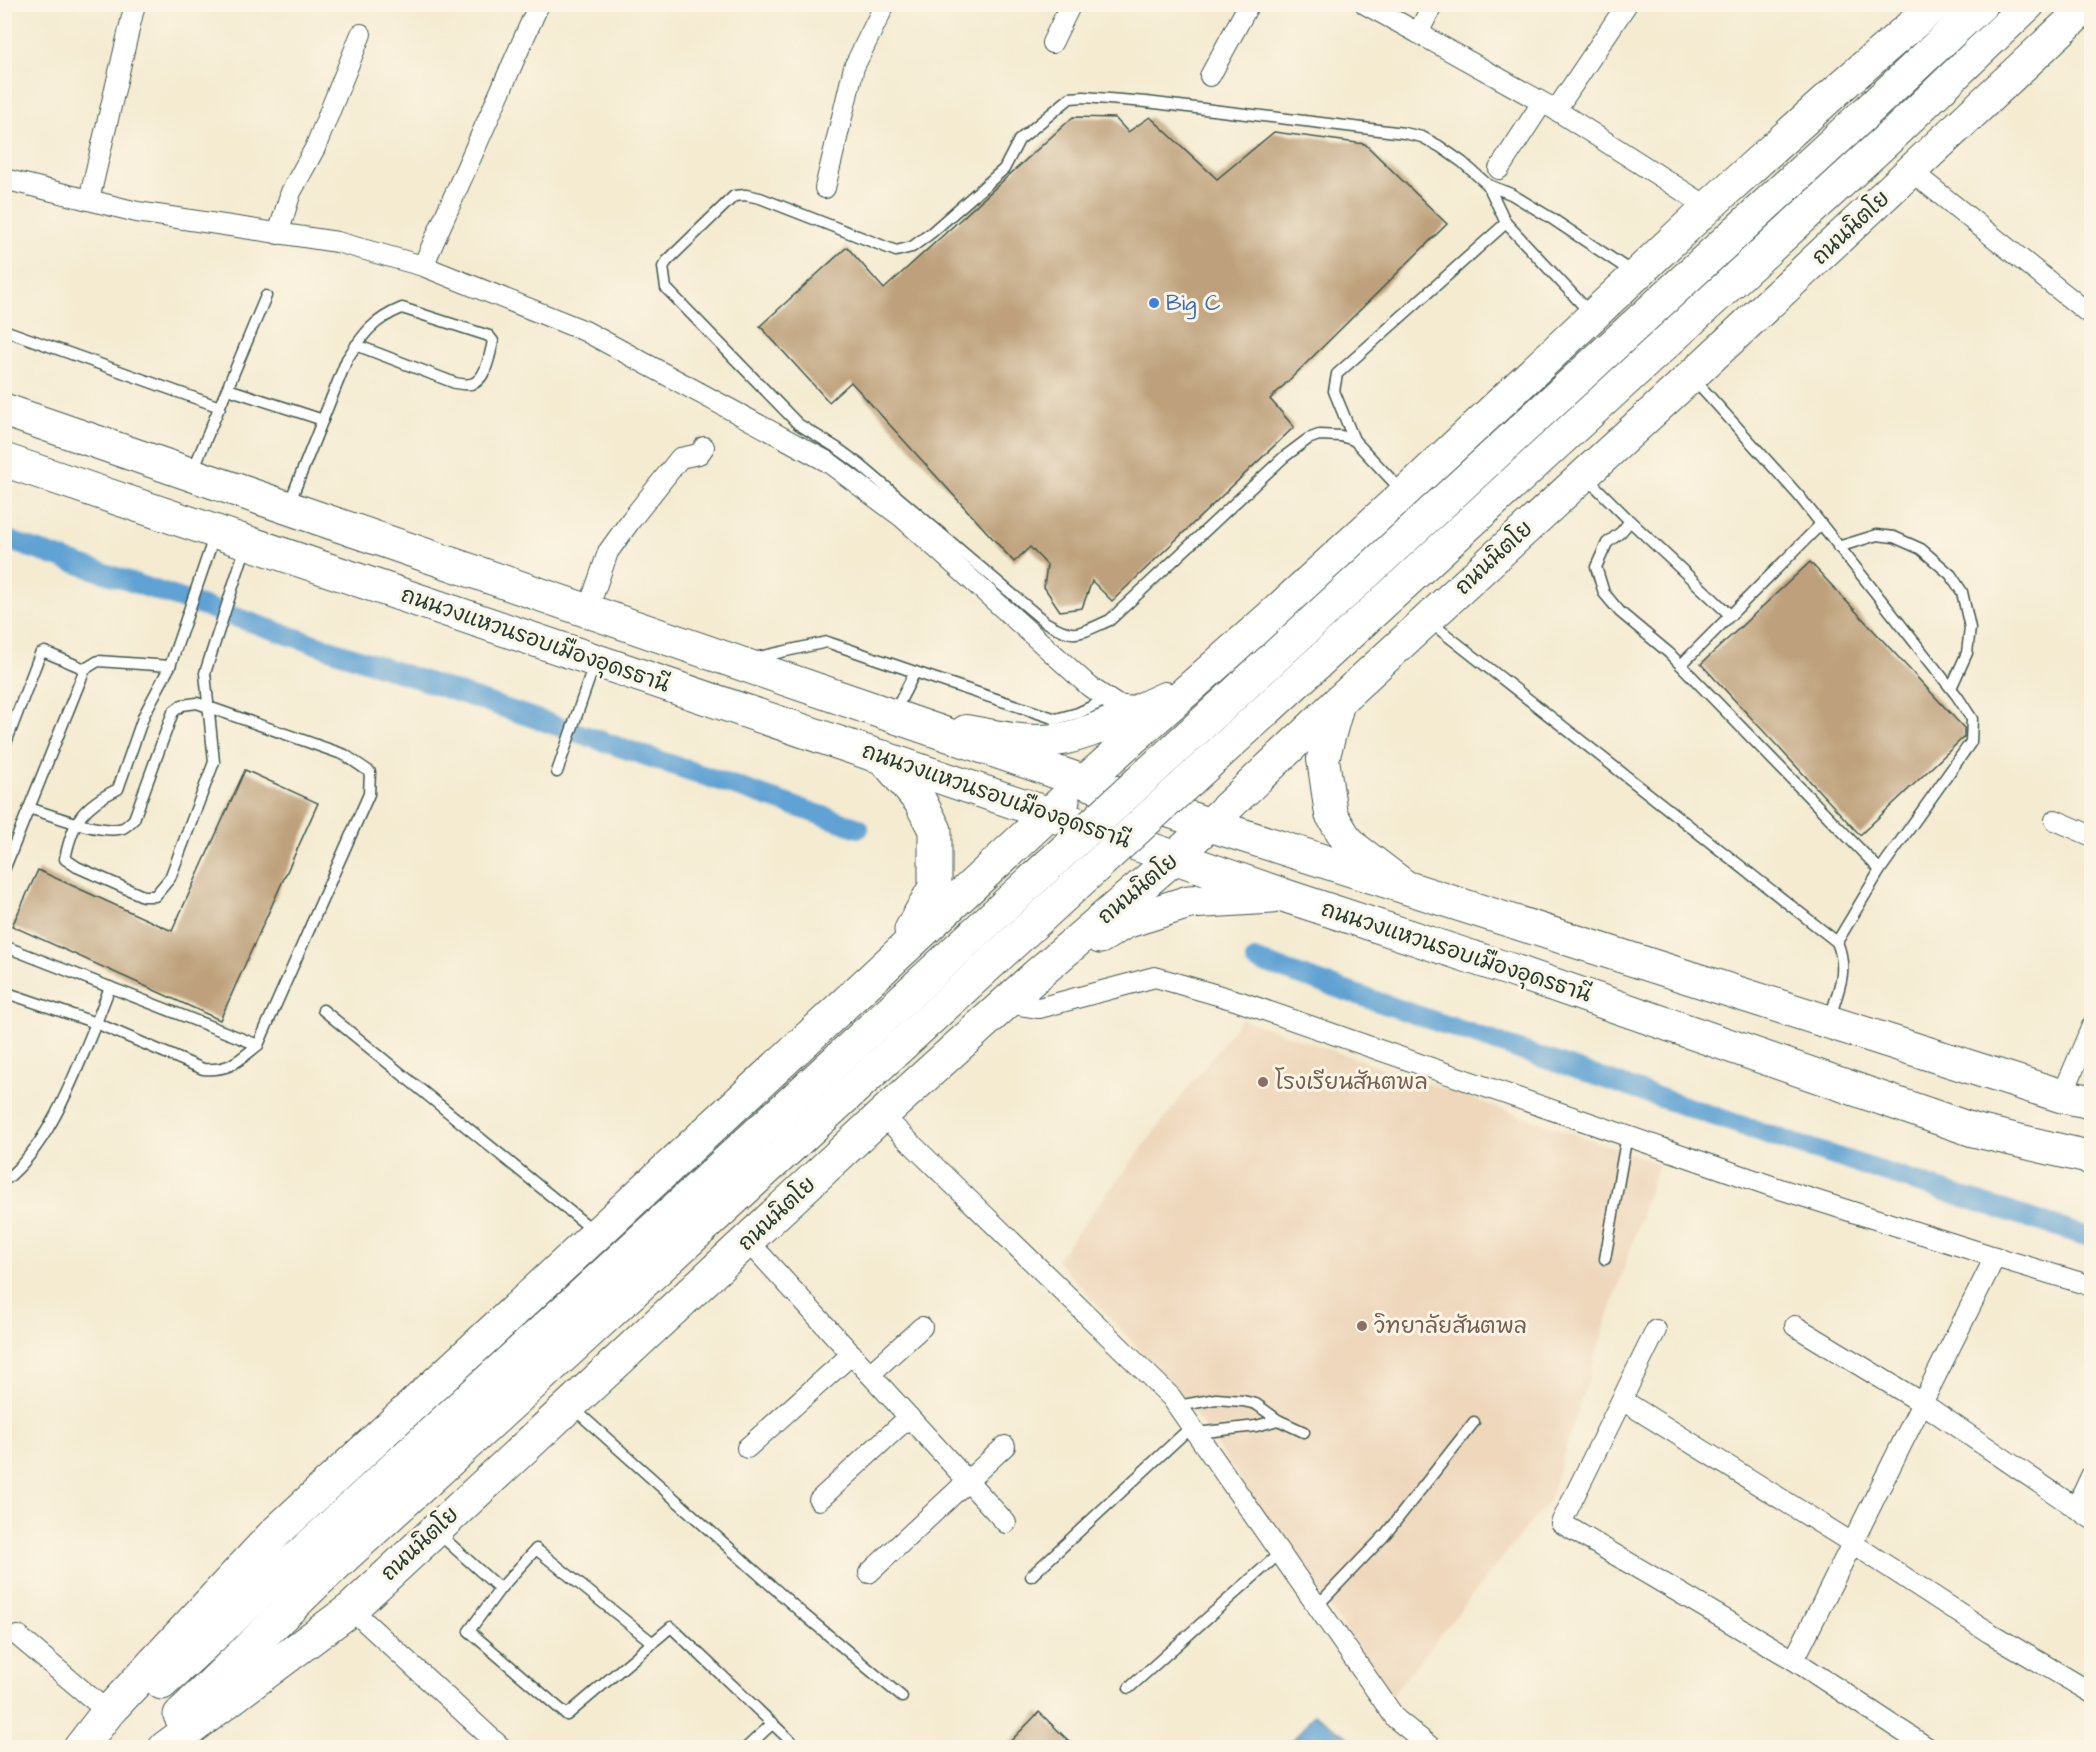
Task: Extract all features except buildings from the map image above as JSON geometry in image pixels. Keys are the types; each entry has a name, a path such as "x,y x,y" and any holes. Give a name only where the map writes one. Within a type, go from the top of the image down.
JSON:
{"highway":[{"name":"ถนนนิตโย","path":"146,1748 320,1579 416,1469 1861,117"},
{"name":"ถนนนิตโย","path":"93,1748 416,1469 1891,136"},
{"name":"ถนนวงแหวนรอบเมืองอุดรธานี","path":"4,410 1210,825 2077,1099"},
{"name":"ถนนวงแหวนรอบเมืองอุดรธานี","path":"4,460 883,757 1289,897 1511,970 1973,1130 2091,1158"},
{"path":"883,757 920,801 935,830 935,887 905,949"},
{"path":"80,1748 108,1712 275,1533 1086,781"},
{"name":"ถนนนิตโย","path":"165,1748 351,1609 882,1115 1039,973 1175,857"},
{"path":"1039,973 1125,922 1189,902 1289,897"},
{"path":"905,949 945,932 966,937 996,968 1006,1003"}],"main road":[{"path":"1086,781 1404,494 1708,207 1936,4"},
{"name":"ถนนนิตโย","path":"1861,117 1982,4"},
{"name":"ถนนนิตโย","path":"1891,136 2029,4"},
{"name":"ถนนนิตโย","path":"1175,857 1340,700 2089,4"},
{"path":"1270,617 1271,645 1286,673 1309,693 1340,700 1323,759 1331,814 1345,837 1356,849 1405,886"},
{"path":"898,717 1005,738 1061,739 1097,729 1191,687"}],"street":[{"path":"89,200 135,4"},
{"path":"423,266 539,4"},
{"path":"825,188 854,67 885,4"},
{"path":"1052,43 1071,4"},
{"path":"1210,76 1248,4"},
{"path":"1365,4 1549,106 1708,207"},
{"path":"1418,33 1433,4"},
{"path":"1494,177 1627,4"},
{"path":"278,234 291,192 315,148 360,34"},
{"path":"1911,171 2091,316"},
{"path":"4,179 137,212 337,242 423,266 585,331 828,462 903,518 1090,687 1117,705 1142,708"},
{"path":"588,610 608,552 680,458 699,454 704,447"},
{"path":"2055,820 2091,836"},
{"path":"1006,1003 1039,1008 1155,977 1238,1001 1780,1189 2091,1286"},
{"path":"2077,1099 2091,1026"},
{"path":"882,1115 1171,1396 1396,1719 1432,1748"},
{"path":"748,1241 1006,1523"},
{"path":"1794,1660 1995,1257"},
{"path":"1794,1326 1922,1403 2084,1513 2091,1474"},
{"path":"870,1374 922,1327"},
{"path":"1656,1330 1561,1522 1794,1660 1928,1748"},
{"path":"747,1448 852,1354"},
{"path":"1622,1400 1852,1543 1990,1633 2091,1693"},
{"path":"819,1500 909,1417"},
{"path":"869,1574 1005,1446"},
{"path":"351,1609 502,1748"},
{"path":"18,1636 108,1712"}],"lane":[{"path":"1354,440 1341,436 1319,435 1308,439 1284,457 1110,620 1081,633 1066,634 1045,622 859,464 798,424 666,288 663,267 734,196 746,195 896,251 912,247 1004,169 1018,140 1070,98 1084,97 1146,102 1422,137 1462,162 1494,177 1511,194 1637,275"},
{"path":"1494,177 1506,222 1593,315"},
{"path":"1404,494 1354,440 1334,391 1337,374 1506,222"},
{"path":"192,474 266,296"},
{"path":"288,508 347,359 356,345 364,334 382,316 402,308 489,336 493,341 483,372 478,381 472,384 456,383 356,345"},
{"path":"4,330 220,407"},
{"path":"1691,376 1799,496 1951,688 1972,719 1971,742 1880,870 1837,942"},
{"path":"228,388 323,420"},
{"path":"1584,475 1730,615"},
{"path":"1630,521 1607,543 1596,567 1604,593 1620,612 1681,665 1880,870"},
{"path":"1681,665 1821,524"},
{"path":"216,531 170,666 144,715 118,789 83,811 69,841 65,859 77,867 143,896 155,896 170,878 214,762 205,673 247,543"},
{"path":"1838,547 1877,535 1894,537 1921,549 1951,575 1962,592 1970,628 1967,653 1951,688"},
{"path":"1428,620 1837,942 1843,956 1844,972 1829,1021"},
{"path":"737,662 827,642 1056,720 1108,699"},
{"path":"4,748 40,654 45,652 85,669"},
{"path":"557,772 596,660"},
{"path":"4,870 85,669 98,661 170,666"},
{"path":"898,717 915,672"},
{"path":"4,992 96,1023 203,1069 219,1070 236,1062 258,1045 369,794 370,772 345,755 197,703 182,705 174,712 134,819 124,828 109,830 77,824 29,808"},
{"path":"4,946 258,1045"},
{"path":"4,1181 22,1168 62,1105 110,987"},
{"path":"323,1010 597,1233"},
{"path":"1605,1259 1627,1135"},
{"path":"1178,1406 1216,1399 1243,1401 1256,1404 1278,1420 1304,1432"},
{"path":"570,1405 802,1613 902,1697"},
{"path":"1031,1576 1194,1430 1256,1426 1278,1420"},
{"path":"1317,1606 1384,1536 1474,1422"},
{"path":"435,1531 500,1589"},
{"path":"653,1643 536,1549 500,1589 469,1631 567,1715 653,1643 671,1627 798,1748"},
{"path":"1130,1688 1281,1553"},
{"path":"746,1748 772,1724"}],"shaded area":[{"name":"วิทยาลัยสันตพล","path":"1241,1019 1658,1163 1549,1500 1391,1696 1180,1393 1056,1260"}],"water":[{"path":"1314,1714 1356,1742 1351,1747 1288,1747"}],"waterway":[{"path":"4,539 859,828"},
{"path":"1255,960 1796,1144 2092,1238"}],"place":[{"name":"Big C","path":"1154,303"},
{"name":"โรงเรียนสันตพล","path":"1263,1082"},
{"name":"วิทยาลัยสันตพล","path":"1362,1326"}]}
